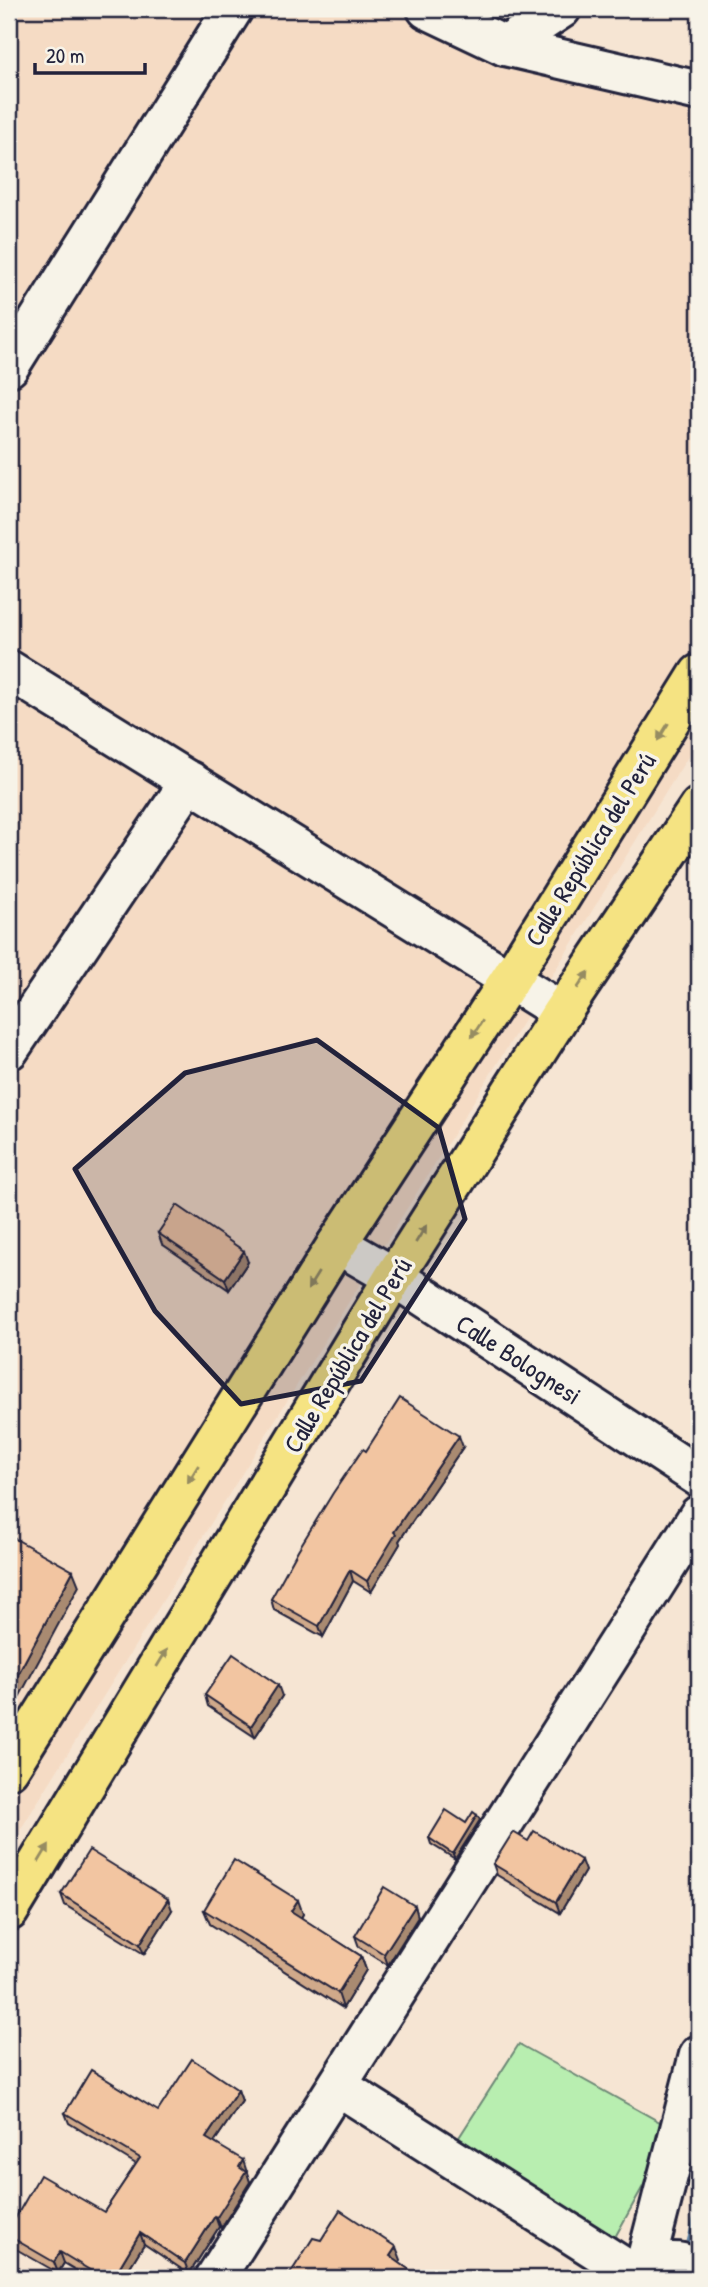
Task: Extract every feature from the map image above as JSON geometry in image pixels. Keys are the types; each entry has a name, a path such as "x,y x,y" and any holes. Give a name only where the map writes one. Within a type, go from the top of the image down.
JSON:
{"main road":[{"name":"Calle República del Perú","path":"9,1769 337,1244 510,979 699,674"},
{"name":"Calle República del Perú","path":"9,1911 394,1277 562,1012 699,807"}],"street":[{"path":"9,367 233,9"},
{"path":"427,9 505,46 699,91"},
{"path":"505,46 561,9"},
{"path":"9,670 562,1012"},
{"path":"9,1050 190,781"},
{"name":"Calle Bolognesi","path":"337,1244 394,1277 699,1477"},
{"path":"215,2278 699,1514"},
{"path":"338,2086 639,2277 679,2268 699,2055"}],"highlighted area":[{"path":"317,1040 439,1128 465,1219 361,1381 241,1404 155,1311 75,1169 185,1073"}],"shaded area":[{"path":"9,9 433,9 699,84 699,739 9,1848"}],"green space":[{"path":"519,2044 674,2130 614,2239 458,2139"}],"building":[{"path":"177,1205 244,1251 225,1279 158,1233"},
{"path":"400,1398 459,1436 394,1532 396,1534 367,1581 350,1570 319,1626 271,1599 333,1493 363,1449 366,1451"},
{"path":"12,1537 73,1571 9,1691 9,1543"},
{"path":"233,1654 278,1685 251,1726 205,1695"},
{"path":"446,1810 466,1823 473,1812 477,1815 453,1854 429,1838"},
{"path":"534,1831 581,1860 556,1902 493,1864 513,1832 528,1841"},
{"path":"89,1850 168,1899 140,1944 61,1894"},
{"path":"234,1860 298,1900 291,1911 361,1956 338,1993 204,1910"},
{"path":"384,1887 415,1906 384,1954 355,1936"},
{"path":"192,2059 238,2090 206,2138 243,2160 239,2167 246,2172 185,2263 140,2233 113,2278 103,2278 60,2252 54,2262 9,2236 9,2229 40,2175 104,2212 140,2158 65,2113 91,2070 158,2111"},
{"path":"340,2210 396,2247 390,2256 421,2278 288,2277 313,2238 321,2240"}],"waterway":[{"path":"687,2259 699,2214"}]}
